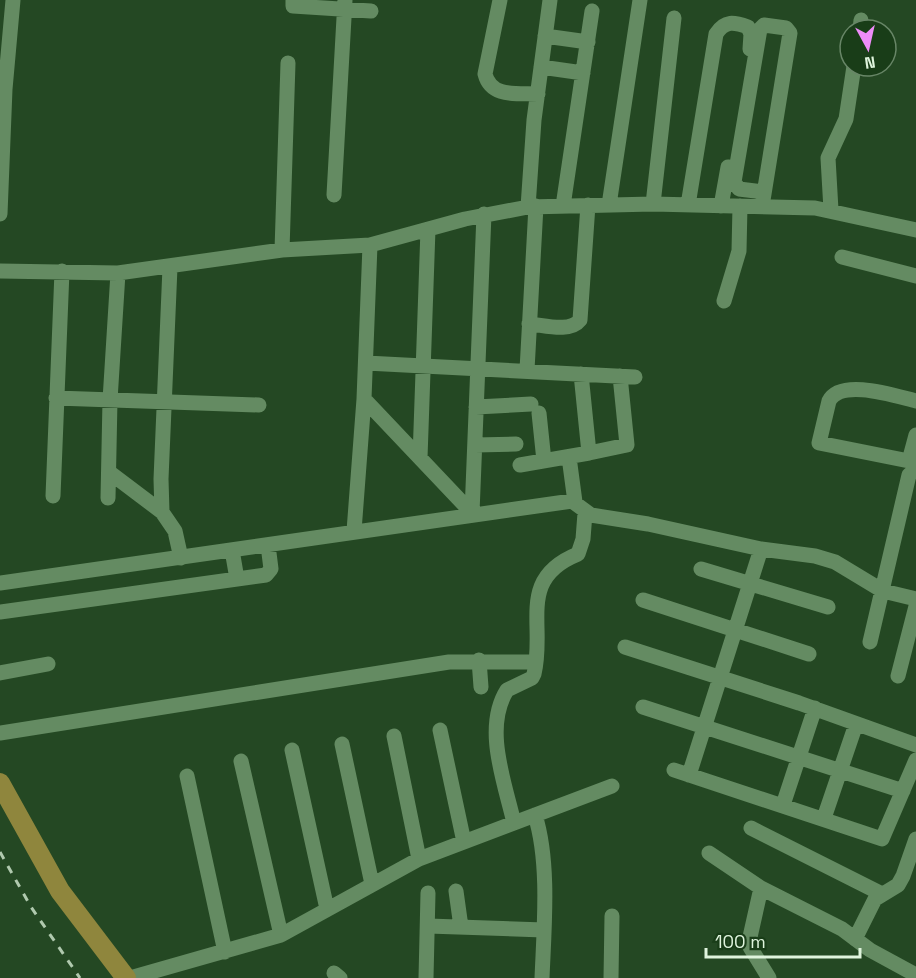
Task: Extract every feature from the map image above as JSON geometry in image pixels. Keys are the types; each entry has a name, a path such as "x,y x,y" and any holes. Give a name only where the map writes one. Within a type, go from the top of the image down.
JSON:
{"main road":[{"path":"0,783 60,891 128,978"}],"street":[{"path":"0,213 5,89 13,0"},
{"path":"293,0 293,6 345,4 372,10"},
{"path":"500,0 485,74 488,85 506,93 538,94"},
{"path":"527,370 538,94 550,0"},
{"path":"609,205 640,0"},
{"path":"334,195 345,4"},
{"path":"563,206 592,11"},
{"path":"653,204 674,18"},
{"path":"688,205 716,34 722,25 729,22 748,27 751,44 721,206"},
{"path":"763,199 790,33 786,28 764,25 760,29 734,182 739,189 763,199 831,210 916,230"},
{"path":"545,36 588,42"},
{"path":"282,250 288,63"},
{"path":"541,67 583,73"},
{"path":"831,210 828,158 846,119 852,78"},
{"path":"0,271 118,273 282,250 370,244 484,214 532,206 653,204 740,206 763,199"},
{"path":"529,324 569,327 576,325 580,320 588,205"},
{"path":"724,301 739,251 740,206"},
{"path":"472,513 484,214"},
{"path":"420,458 428,229"},
{"path":"354,531 364,399 370,244"},
{"path":"842,257 916,276"},
{"path":"162,512 170,267"},
{"path":"53,496 62,271"},
{"path":"108,498 110,399 118,273"},
{"path":"366,363 628,377 627,445 520,465"},
{"path":"581,374 589,453"},
{"path":"916,401 866,390 840,391 832,395 829,401 819,443 909,461 916,435"},
{"path":"56,398 260,405"},
{"path":"364,399 472,513"},
{"path":"476,406 535,409 544,461"},
{"path":"475,445 516,444"},
{"path":"514,823 500,762 498,715 507,690 532,678 536,662 539,593 555,565 578,555 583,539 580,507 569,456"},
{"path":"870,642 909,475 916,469"},
{"path":"109,472 162,512 175,531 182,558"},
{"path":"0,583 182,558 472,513 580,507 688,534 835,561 883,591 916,600"},
{"path":"0,612 269,573 271,569 268,544"},
{"path":"689,775 761,549"},
{"path":"232,550 237,579"},
{"path":"701,569 828,607"},
{"path":"643,600 809,654"},
{"path":"898,676 916,606"},
{"path":"625,647 815,708 916,745"},
{"path":"0,733 220,696 479,660 536,662"},
{"path":"479,660 481,687"},
{"path":"0,673 48,664"},
{"path":"643,707 903,791"},
{"path":"783,805 815,708"},
{"path":"824,818 856,724"},
{"path":"440,730 464,842"},
{"path":"394,736 418,859"},
{"path":"342,744 372,884"},
{"path":"292,750 327,909"},
{"path":"674,770 882,839 916,760"},
{"path":"241,761 281,935"},
{"path":"187,776 225,952"},
{"path":"128,978 281,935 418,859 514,823 539,828 612,786"},
{"path":"539,828 544,930 542,978"},
{"path":"751,828 882,894"},
{"path":"855,939 875,899 898,885 916,839"},
{"path":"709,853 760,888 822,918 870,951 916,975"},
{"path":"760,888 750,947 753,955 768,972 769,978"},
{"path":"456,891 461,927"},
{"path":"426,978 428,893"},
{"path":"611,978 612,916"},
{"path":"428,926 544,930"}],"railway":[{"path":"0,852 31,907 80,978"}]}
